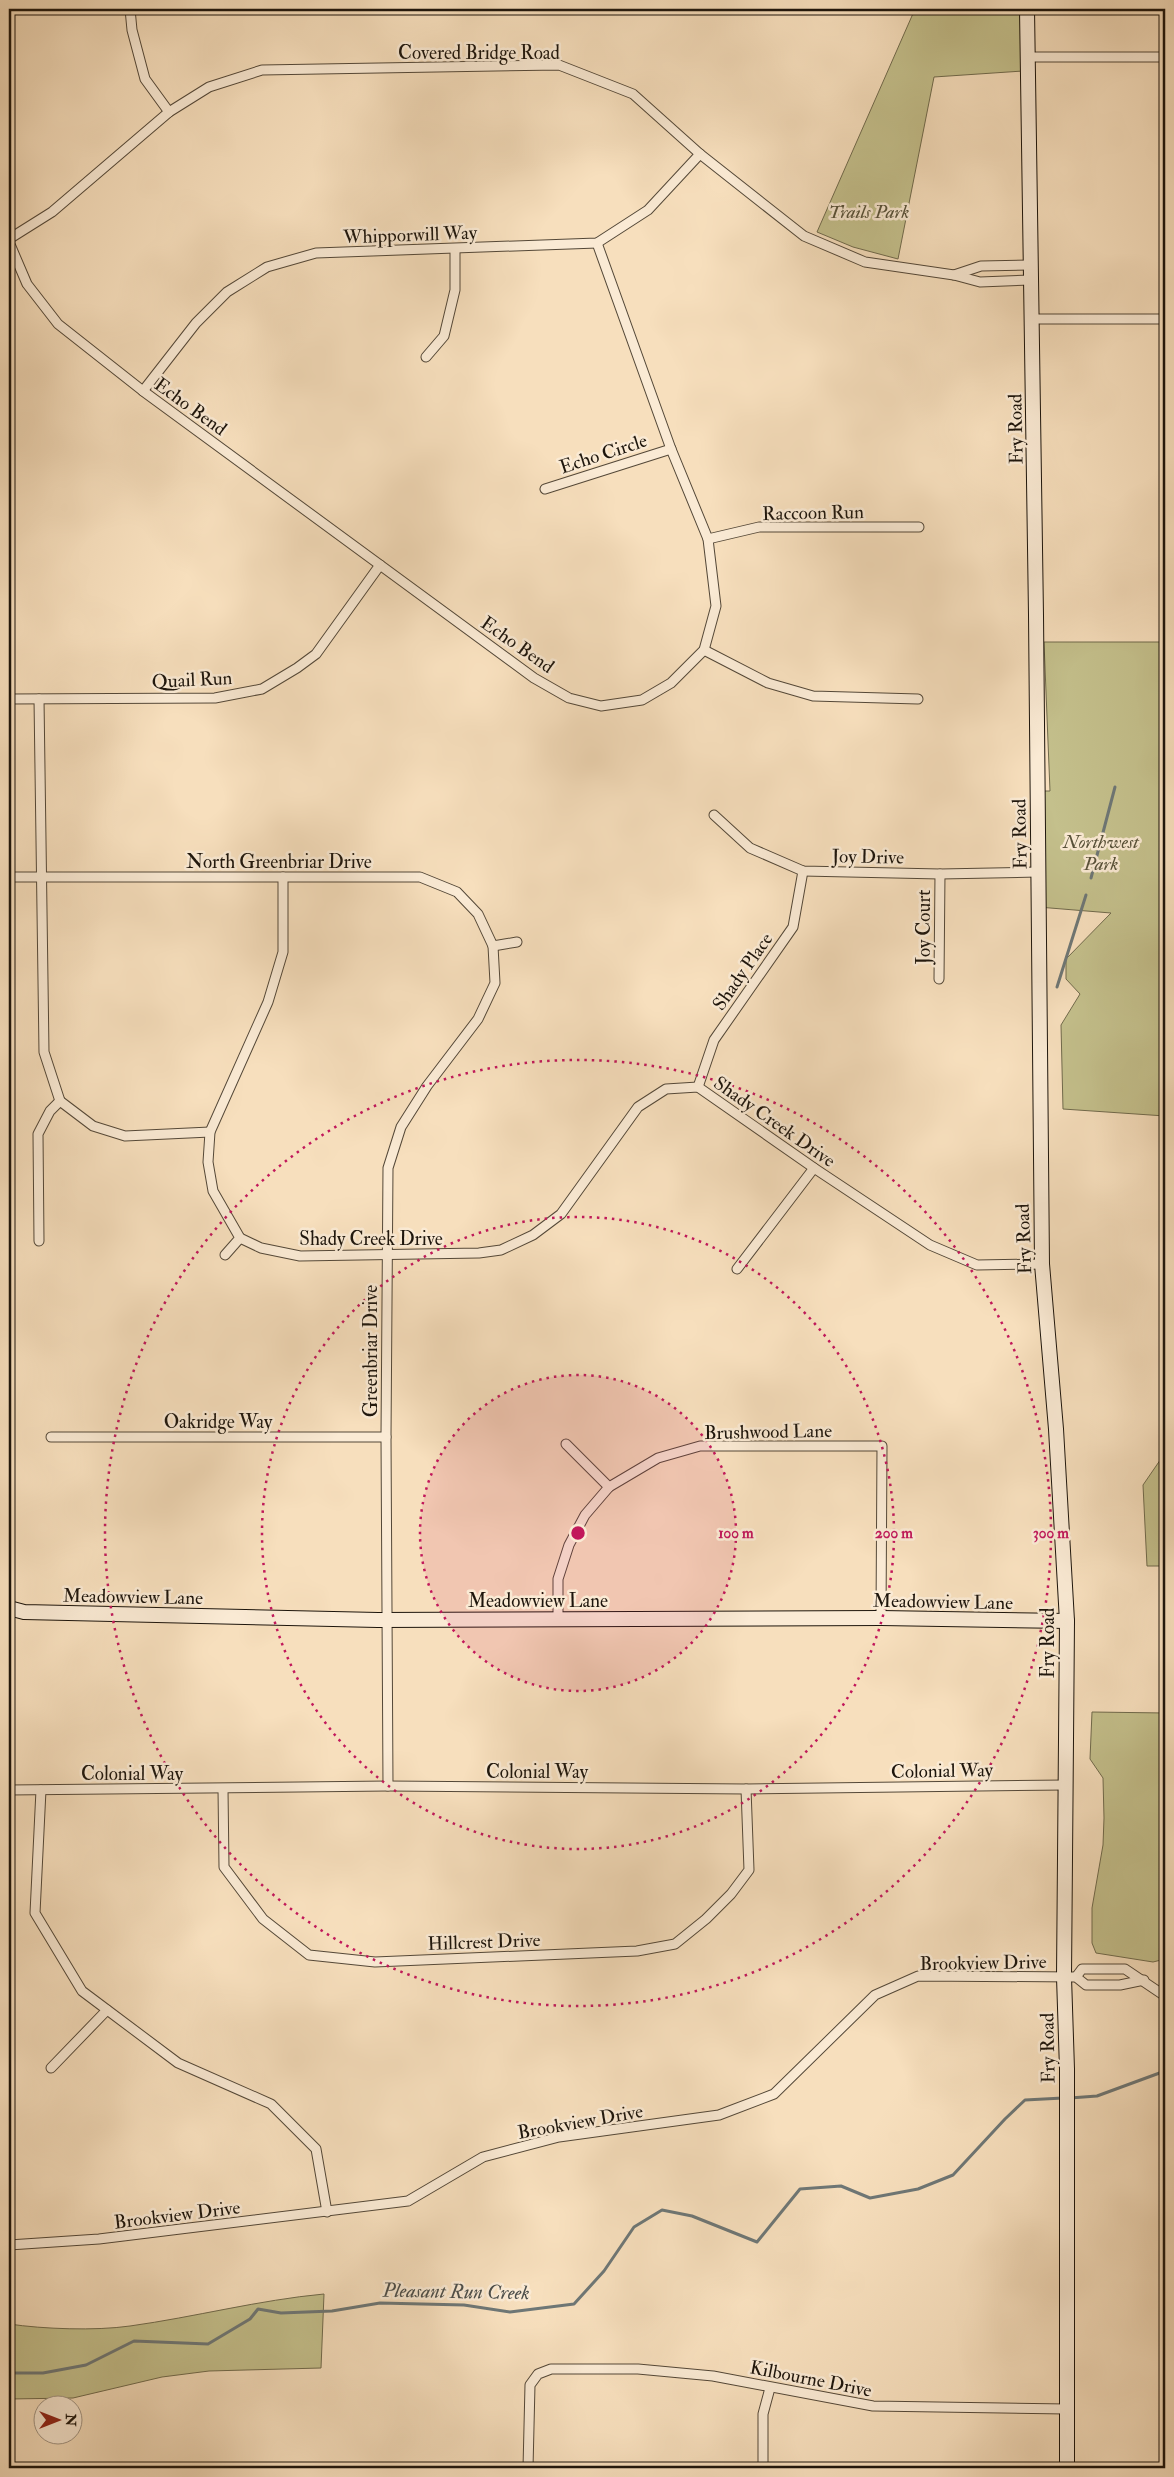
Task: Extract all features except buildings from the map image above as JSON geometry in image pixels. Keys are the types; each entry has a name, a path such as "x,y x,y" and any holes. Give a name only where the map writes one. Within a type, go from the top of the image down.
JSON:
{"street":[{"path":"130,9 132,30 145,79 169,112"},
{"name":"Fry Road","path":"1027,9 1042,1264 1056,1425 1067,1621 1065,1785 1070,1977 1067,2068 1066,2468"},
{"path":"1028,57 1165,58"},
{"name":"Covered Bridge Road","path":"9,240 52,212 169,112 208,87 262,70 559,65 633,94 700,154 804,236 865,262 954,275 980,282 1030,280"},
{"name":"Whipporwill Way","path":"143,392 196,322 227,292 267,267 316,253 597,242 648,210 700,154"},
{"name":"Echo Bend","path":"9,240 27,284 58,324 143,392 534,678 569,698 601,706 642,700 671,682 704,650"},
{"path":"597,242 671,449 708,539 716,606 704,650 768,682 814,696 918,699"},
{"path":"426,357 444,336 456,290 455,249"},
{"path":"954,275 981,266 1030,264"},
{"path":"1032,319 1165,319"},
{"name":"Echo Circle","path":"545,488 671,449"},
{"name":"Raccoon Run","path":"708,539 759,527 919,527"},
{"name":"Quail Run","path":"9,699 215,698 262,689 316,654 380,564"},
{"path":"39,699 44,1052 60,1101 93,1126 125,1136 210,1132"},
{"name":"Joy Drive","path":"714,815 750,848 803,871 940,874 1038,872"},
{"name":"Shady Place","path":"698,1087 714,1040 793,927 803,871"},
{"name":"Joy Court","path":"939,980 940,874"},
{"name":"North Greenbriar Drive","path":"9,877 420,877 457,892 478,914 493,946"},
{"path":"225,1255 240,1238 213,1191 208,1162 210,1132 268,1002 283,952 283,877"},
{"path":"493,946 517,942"},
{"name":"Greenbriar Drive","path":"388,1786 386,1256 388,1168 401,1127 427,1086 478,1019 495,983 493,946"},
{"name":"Shady Creek Drive","path":"240,1238 261,1248 300,1256 386,1256 479,1253 501,1250 533,1235 561,1214 638,1106 666,1090 698,1087 814,1168 930,1245 977,1265 1042,1264"},
{"path":"40,1241 38,1134 50,1112 60,1101"},
{"path":"737,1269 814,1168"},
{"name":"Oakridge Way","path":"51,1437 386,1437"},
{"path":"566,1444 610,1486"},
{"name":"Brushwood Lane","path":"558,1619 558,1579 569,1545 585,1515 610,1486 658,1458 700,1446 882,1446 882,1618"},
{"name":"Meadowview Lane","path":"9,1608 24,1612 387,1620 882,1618 1067,1621"},
{"name":"Colonial Way","path":"9,1790 388,1786 746,1789 1065,1785"},
{"name":"Hillcrest Drive","path":"224,1789 224,1867 263,1919 309,1955 375,1962 637,1951 675,1944 706,1920 732,1894 749,1870 746,1789"},
{"path":"40,1790 35,1913 82,1991 178,2063 271,2104 316,2150 327,2212"},
{"path":"1144,1980 1120,1985 1086,1985 1070,1977 1082,1968 1125,1969 1144,1980 1165,1996"},
{"name":"Brookview Drive","path":"9,2244 99,2239 408,2201 483,2157 559,2137 719,2115 774,2094 875,1995 918,1976 1070,1977"},
{"path":"51,2068 108,2010"},
{"name":"Kilbourne Drive","path":"528,2468 530,2384 538,2374 552,2368 660,2370 713,2376 886,2408 1066,2409"},
{"path":"763,2468 763,2414 770,2388"}],"green space":[{"name":"Trails Park","path":"915,9 1023,9 1023,71 934,77 898,259 853,247 817,232"},
{"name":"Northwest Park","path":"1044,642 1165,642 1165,1116 1063,1109 1061,1025 1080,994 1066,979 1066,959 1111,913 1038,907 1037,791 1050,791"},
{"path":"1165,1453 1165,1566 1147,1566 1143,1485"},
{"path":"1092,1712 1165,1713 1165,1959 1153,1962 1096,1953 1092,1943 1092,1908 1103,1845 1104,1818 1103,1778 1090,1759"},
{"path":"324,2294 321,2368 209,2371 162,2377 82,2396 82,2394 32,2394 32,2399 9,2399 9,2324 69,2329 116,2328"}],"waterway":[{"path":"1091,878 1115,787"},
{"path":"1057,987 1086,895"},
{"name":"Pleasant Run Creek","path":"1070,2098 1097,2096 1165,2071"},
{"name":"Pleasant Run Creek","path":"9,2373 43,2373 86,2365 134,2341 208,2344 250,2319 258,2309 281,2313 332,2311 380,2303 464,2305 510,2312 574,2304 604,2271 634,2227 662,2210 692,2216 757,2242 800,2189 841,2186 870,2198 918,2189 953,2175 1025,2100 1063,2098"}]}
